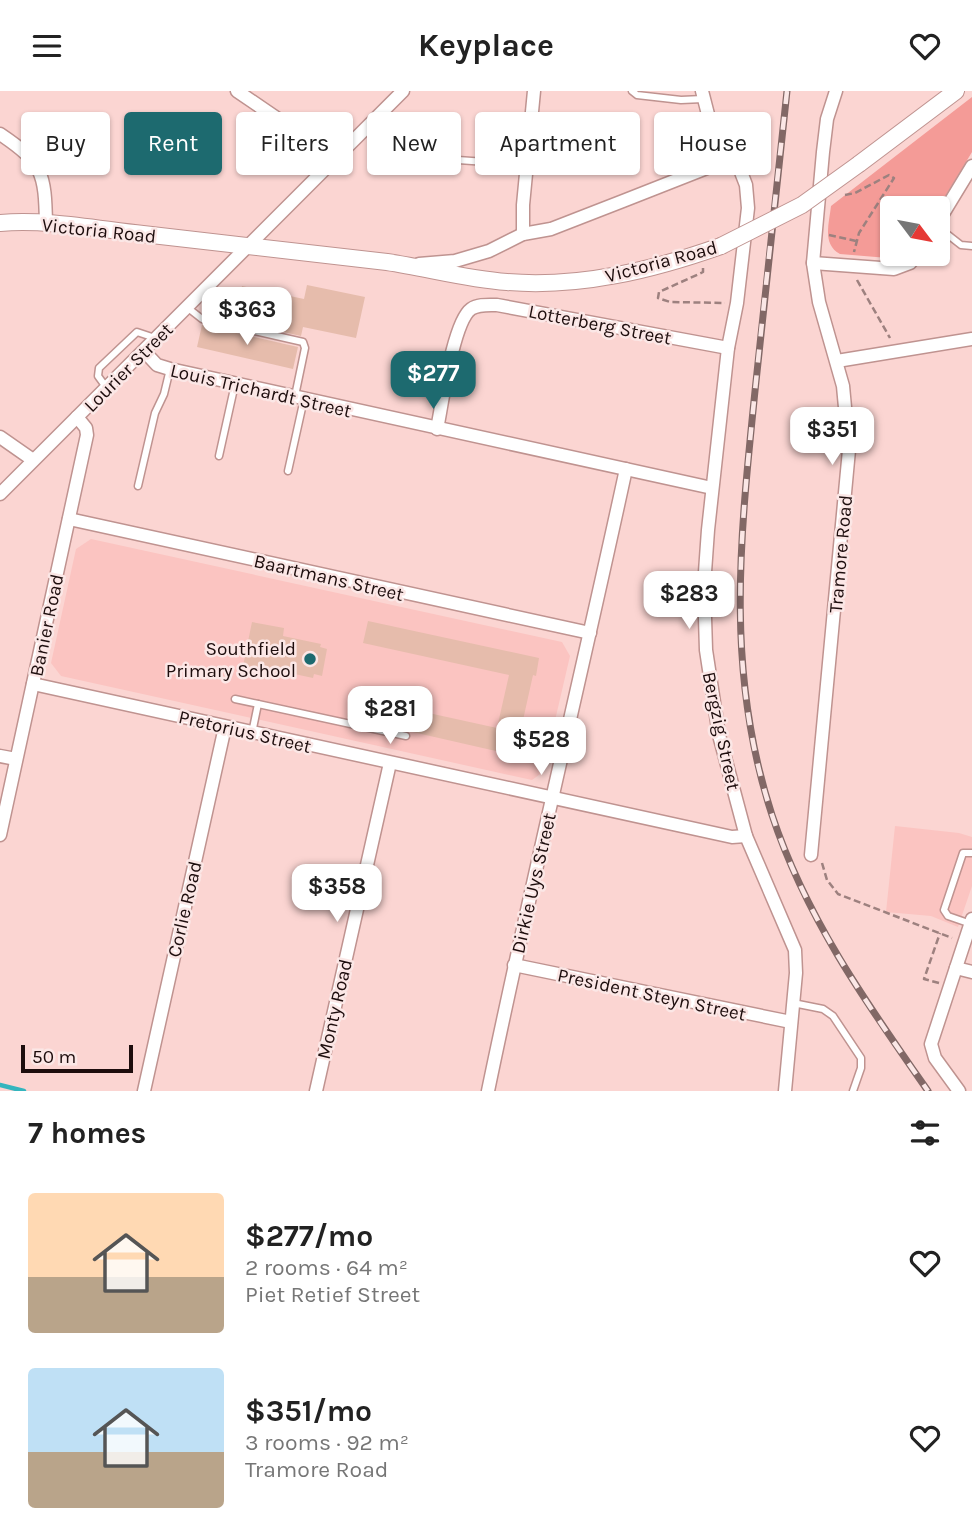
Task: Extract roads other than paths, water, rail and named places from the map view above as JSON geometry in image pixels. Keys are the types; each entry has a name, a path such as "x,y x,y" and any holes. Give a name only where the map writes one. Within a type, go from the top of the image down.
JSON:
{"street":[{"path":"237,91 268,112"},
{"name":"Lourier Street","path":"353,140 403,91"},
{"path":"532,112 534,91"},
{"name":"Tramore Road","path":"815,857 849,450 847,412 837,361 819,302 813,263 827,119 835,91"},
{"name":"Victoria Road","path":"0,223 46,224 249,245 406,265 451,275 510,283 576,281 646,269 721,246 802,205 956,91"},
{"name":"Bergzig Street","path":"702,95 707,112"},
{"path":"0,134 24,150 39,170 46,194 46,224"},
{"path":"950,202 972,166"},
{"name":"Lourier Street","path":"0,494 318,175"},
{"path":"523,234 526,175"},
{"name":"Victoria Road","path":"406,265 455,261 489,251 523,234 551,229 689,175"},
{"name":"Bergzig Street","path":"741,175 746,185 748,208 737,303 727,348 712,488 704,586 706,650 719,735 746,836 795,950 796,974 785,1091"},
{"path":"813,263 894,269 902,266"},
{"name":"Lotterberg Street","path":"437,429 457,335 465,315 480,305 497,305 727,348"},
{"path":"837,361 972,339"},
{"name":"Louis Trichardt Street","path":"144,351 158,365 170,369 712,488"},
{"name":"Banier Road","path":"0,835 88,432 77,417"},
{"path":"0,437 33,460"},
{"name":"Dirkie Uys Street","path":"488,1091 625,470"},
{"name":"Baartmans Street","path":"69,519 590,633"},
{"name":"Pretorius Street","path":"33,684 732,837 746,836"},
{"name":"Corlie Road","path":"144,1091 225,727"},
{"path":"0,756 16,759"},
{"name":"Monty Road","path":"316,1091 390,763"},
{"path":"959,1091 931,1050 932,1038 971,922"},
{"name":"President Steyn Street","path":"514,965 791,1022"},
{"path":"956,968 972,972"}],"lane":[{"path":"632,91 637,95 702,95"},
{"path":"950,236 961,245 972,246"},
{"path":"188,308 202,319 303,342 305,348 300,398 288,471"},
{"path":"106,389 97,372 124,342 136,332 157,338"},
{"path":"138,486 155,413 164,394 170,369"},
{"path":"219,456 235,384"},
{"path":"235,699 405,736"},
{"path":"252,733 258,704"},
{"path":"971,922 948,916 944,910 963,853 972,853"},
{"path":"793,1003 823,1009 833,1016 861,1058 861,1068 853,1091"}],"waterway":[{"path":"0,1085 24,1091"}],"railway":[{"path":"787,91 741,552 740,605 747,709 757,762 772,815 802,889 820,925 861,993 928,1091"}],"place":[{"name":"Southfield Primary School","path":"310,659"}]}
